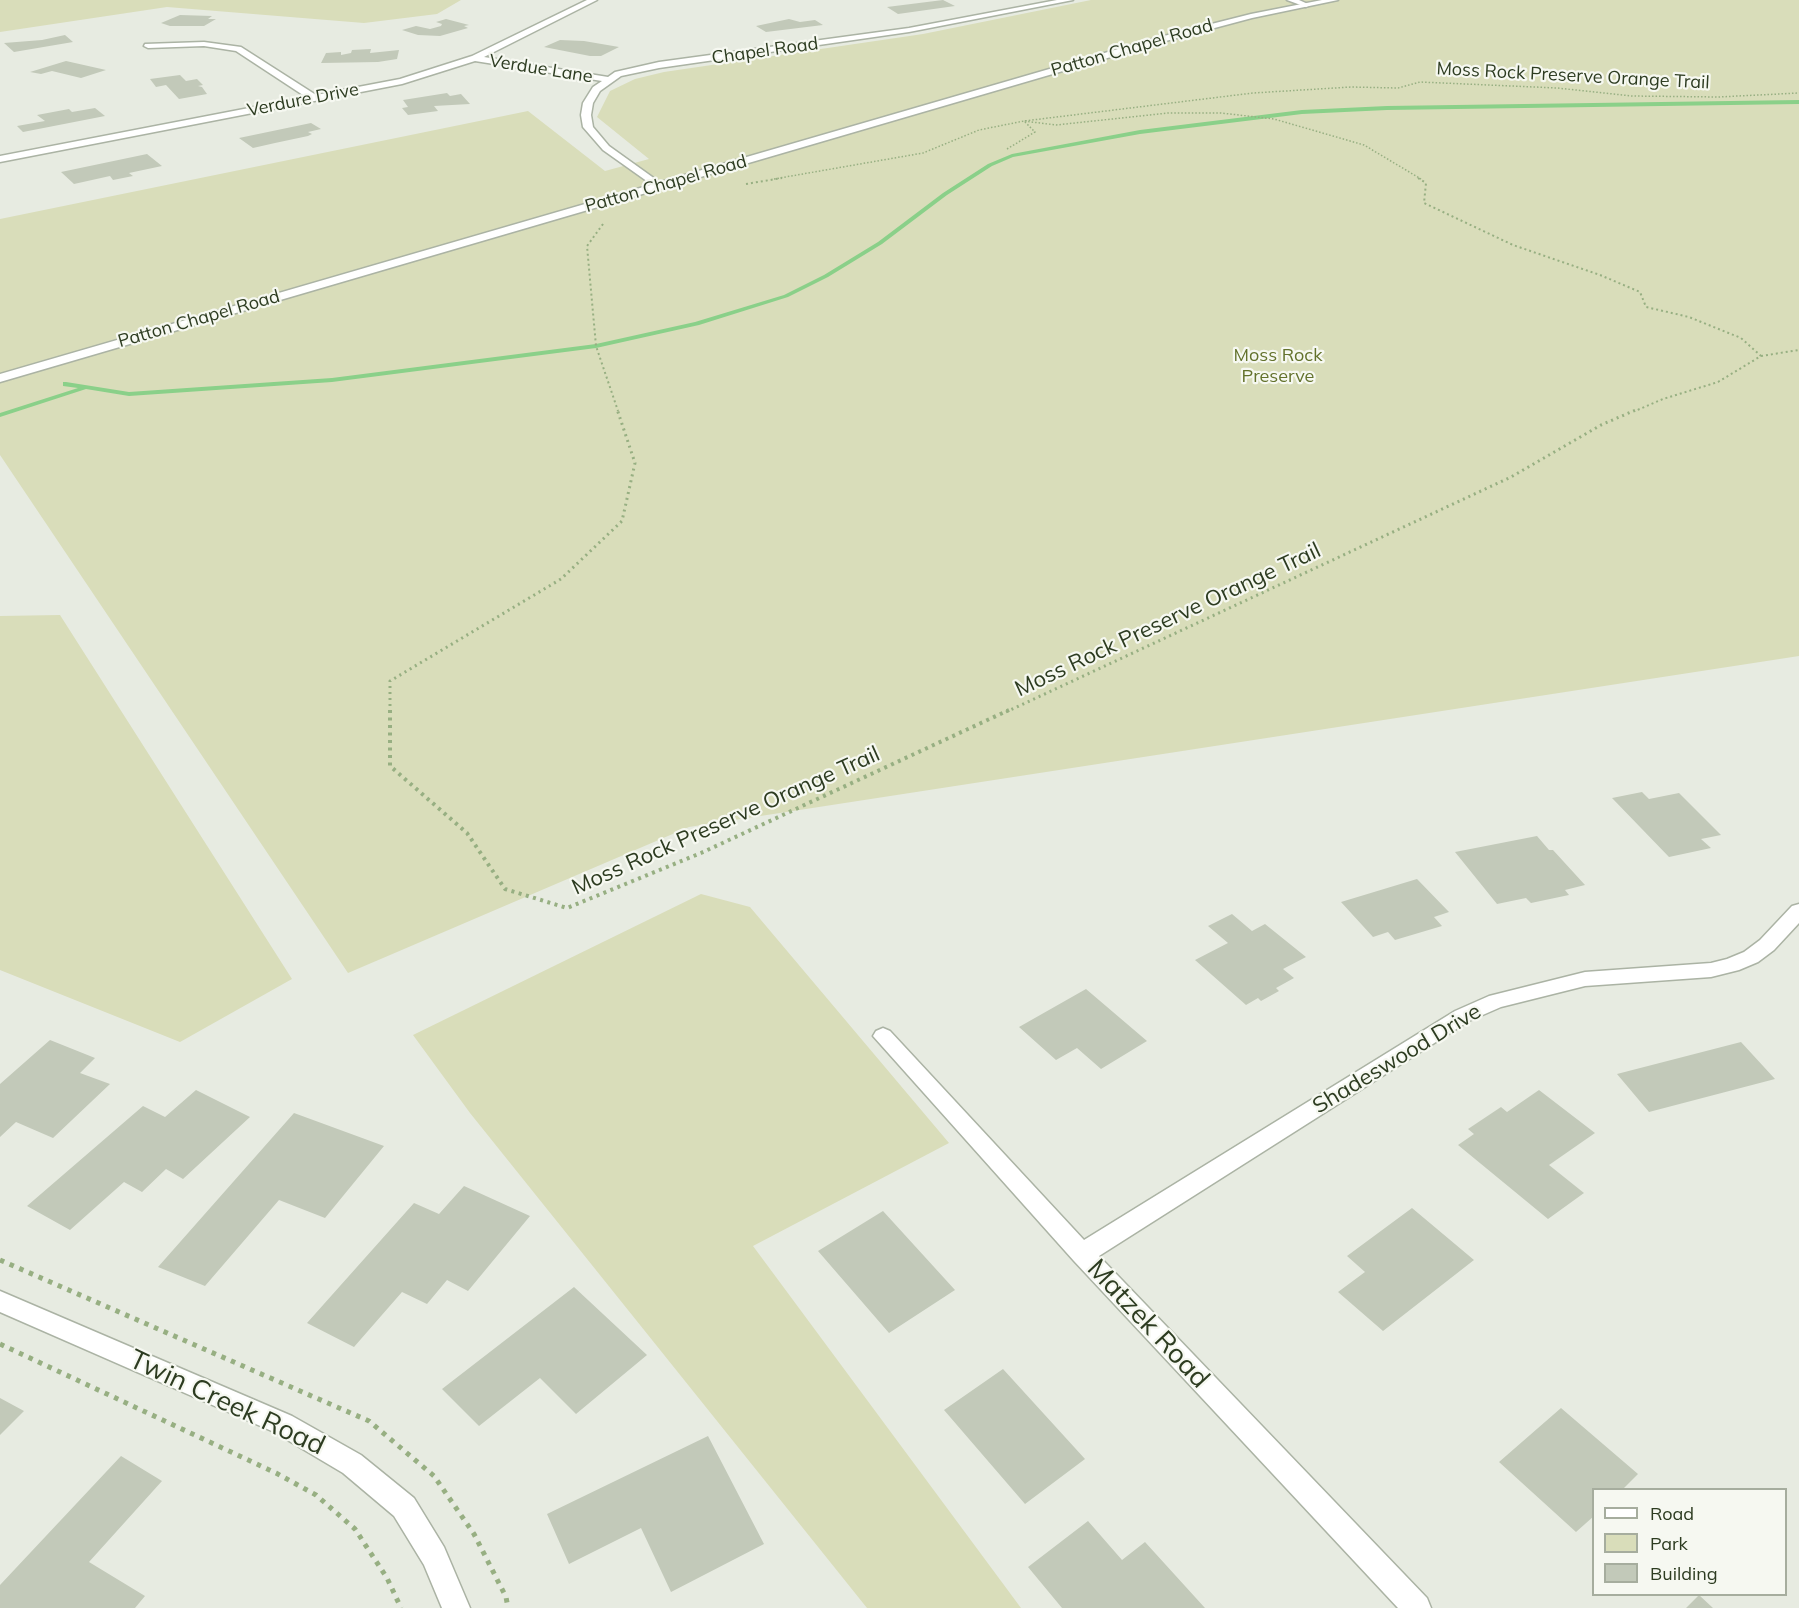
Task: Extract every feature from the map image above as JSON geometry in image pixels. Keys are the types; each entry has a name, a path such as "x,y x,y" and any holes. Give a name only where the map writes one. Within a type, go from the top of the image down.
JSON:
{"street":[{"name":"Verdure Drive","path":"0,159 402,81 475,58 593,0"},
{"name":"Chapel Road","path":"606,79 659,65 909,30 1068,0"},
{"path":"1291,0 1306,5"},
{"name":"Patton Chapel Road","path":"0,378 1159,40 1251,16 1334,0"},
{"path":"148,46 204,44 238,49 314,98"},
{"name":"Verdue Lane","path":"475,58 606,79"},
{"path":"606,79 596,88 588,103 586,115 588,127 606,148 658,186"},
{"name":"Shadeswood Drive","path":"1082,1254 1462,1016 1496,1001 1585,979 1711,970 1732,965 1751,957 1767,945 1799,911"},
{"name":"Matzek Road","path":"883,1036 1082,1254 1417,1608"},
{"name":"Twin Creek Road","path":"0,1301 283,1424 352,1464 404,1507 434,1556 456,1608"}],"path":[{"name":"Moss Rock Preserve Orange Trail","path":"743,185 922,153 979,130 1024,121 1253,93 1352,87 1398,88 1420,82 1557,88 1632,96 1718,97 1799,93"},
{"name":"Moss Rock Preserve Orange Trail","path":"1024,121 1056,125 1168,113 1221,112 1274,119 1364,145 1402,166 1426,183 1424,203 1513,245 1600,275 1640,292 1646,307 1689,317 1741,338 1761,356"},
{"path":"1007,148 1035,132 1024,121"},
{"name":"Moss Rock Preserve Orange Trail","path":"609,216 586,246 596,346 635,463 622,521 561,579 390,681 390,766 467,833 506,889 567,908 723,843 1510,477 1600,425 1663,399 1718,382 1761,356 1799,350"},
{"path":"0,1344 276,1473 316,1495 355,1529 387,1578 400,1608"}],"green space":[{"path":"0,0 461,0 437,14 364,23 167,7 0,32"},
{"name":"Moss Rock Preserve","path":"1091,0 1799,0 1799,656 689,827 348,973 0,455 0,219 528,111 605,171 649,159 597,117 610,91 635,79 664,72 923,34"},
{"path":"60,615 292,979 180,1042 0,970 0,616"},
{"path":"701,894 750,907 949,1143 753,1246 1021,1608 867,1608 470,1113 413,1035"}],"building":[{"path":"943,0 955,6 898,14 887,7"},
{"path":"180,15 212,16 208,19 216,19 204,26 170,26 161,23"},
{"path":"446,19 469,25 464,26 468,28 440,36 418,35 402,30 416,26 430,29 441,26 442,24 436,22"},
{"path":"789,19 800,22 815,20 823,25 766,32 756,26"},
{"path":"65,35 73,42 14,52 4,43 42,40"},
{"path":"560,40 584,41 619,47 601,56 590,56 544,47"},
{"path":"371,49 370,53 399,50 397,59 378,62 321,63 326,53 341,52 341,55 351,53 352,50"},
{"path":"66,61 106,70 81,78 52,71 41,74 30,72"},
{"path":"180,75 186,81 197,79 203,85 198,86 202,87 207,94 179,99 166,85 156,87 150,79"},
{"path":"447,93 450,96 461,94 470,104 434,106 438,111 408,115 402,108 408,107 403,100"},
{"path":"95,108 105,116 23,132 17,126 45,121 37,115 69,109 72,112"},
{"path":"311,123 321,129 308,132 312,134 308,136 253,148 239,138"},
{"path":"147,154 162,166 129,173 133,176 113,180 110,176 74,184 61,172"},
{"path":"1642,792 1649,799 1679,793 1721,835 1701,839 1711,848 1669,857 1612,798"},
{"path":"1537,836 1585,885 1565,890 1569,895 1531,903 1526,898 1497,904 1455,852"},
{"path":"1417,879 1449,912 1434,917 1442,926 1395,940 1388,932 1373,937 1341,902"},
{"path":"1232,914 1252,931 1265,924 1306,957 1283,969 1294,978 1276,988 1279,991 1261,1001 1258,998 1246,1005 1195,960 1228,943 1208,926"},
{"path":"1086,989 1147,1041 1101,1069 1077,1048 1056,1060 1019,1027"},
{"path":"50,1040 95,1058 80,1073 110,1084 53,1138 16,1122 0,1137 0,1084"},
{"path":"1741,1042 1775,1079 1649,1112 1617,1074"},
{"path":"196,1090 250,1117 183,1179 166,1169 142,1192 124,1182 70,1230 27,1206 143,1106 165,1117"},
{"path":"1539,1090 1595,1133 1549,1165 1584,1193 1548,1219 1458,1145 1474,1134 1468,1129 1501,1107 1507,1112"},
{"path":"294,1113 384,1146 325,1218 279,1200 205,1286 158,1267"},
{"path":"464,1186 530,1216 468,1291 447,1280 427,1304 402,1292 354,1347 307,1323 414,1203 439,1214"},
{"path":"1412,1208 1474,1260 1383,1331 1338,1292 1365,1272 1347,1256"},
{"path":"883,1211 955,1290 889,1333 818,1251"},
{"path":"574,1287 647,1355 576,1414 540,1378 479,1426 442,1389"},
{"path":"1003,1369 1085,1459 1025,1504 944,1410"},
{"path":"0,1398 24,1411 0,1435"},
{"path":"1561,1408 1638,1474 1624,1488 1592,1488 1592,1518 1576,1532 1499,1462"},
{"path":"708,1436 764,1544 671,1592 641,1528 569,1564 547,1514"},
{"path":"121,1456 162,1481 89,1562 145,1596 135,1608 0,1608 0,1585"},
{"path":"1088,1521 1122,1560 1145,1542 1205,1608 1062,1608 1028,1567"},
{"path":"1700,1596 1713,1608 1686,1608"}],"waterway":[{"path":"66,384 129,394 332,380 596,346 697,324 786,296 826,276 880,243 945,194 990,165 1012,156 1140,132 1302,112 1387,108 1799,102"},
{"path":"0,415 83,389"}]}
